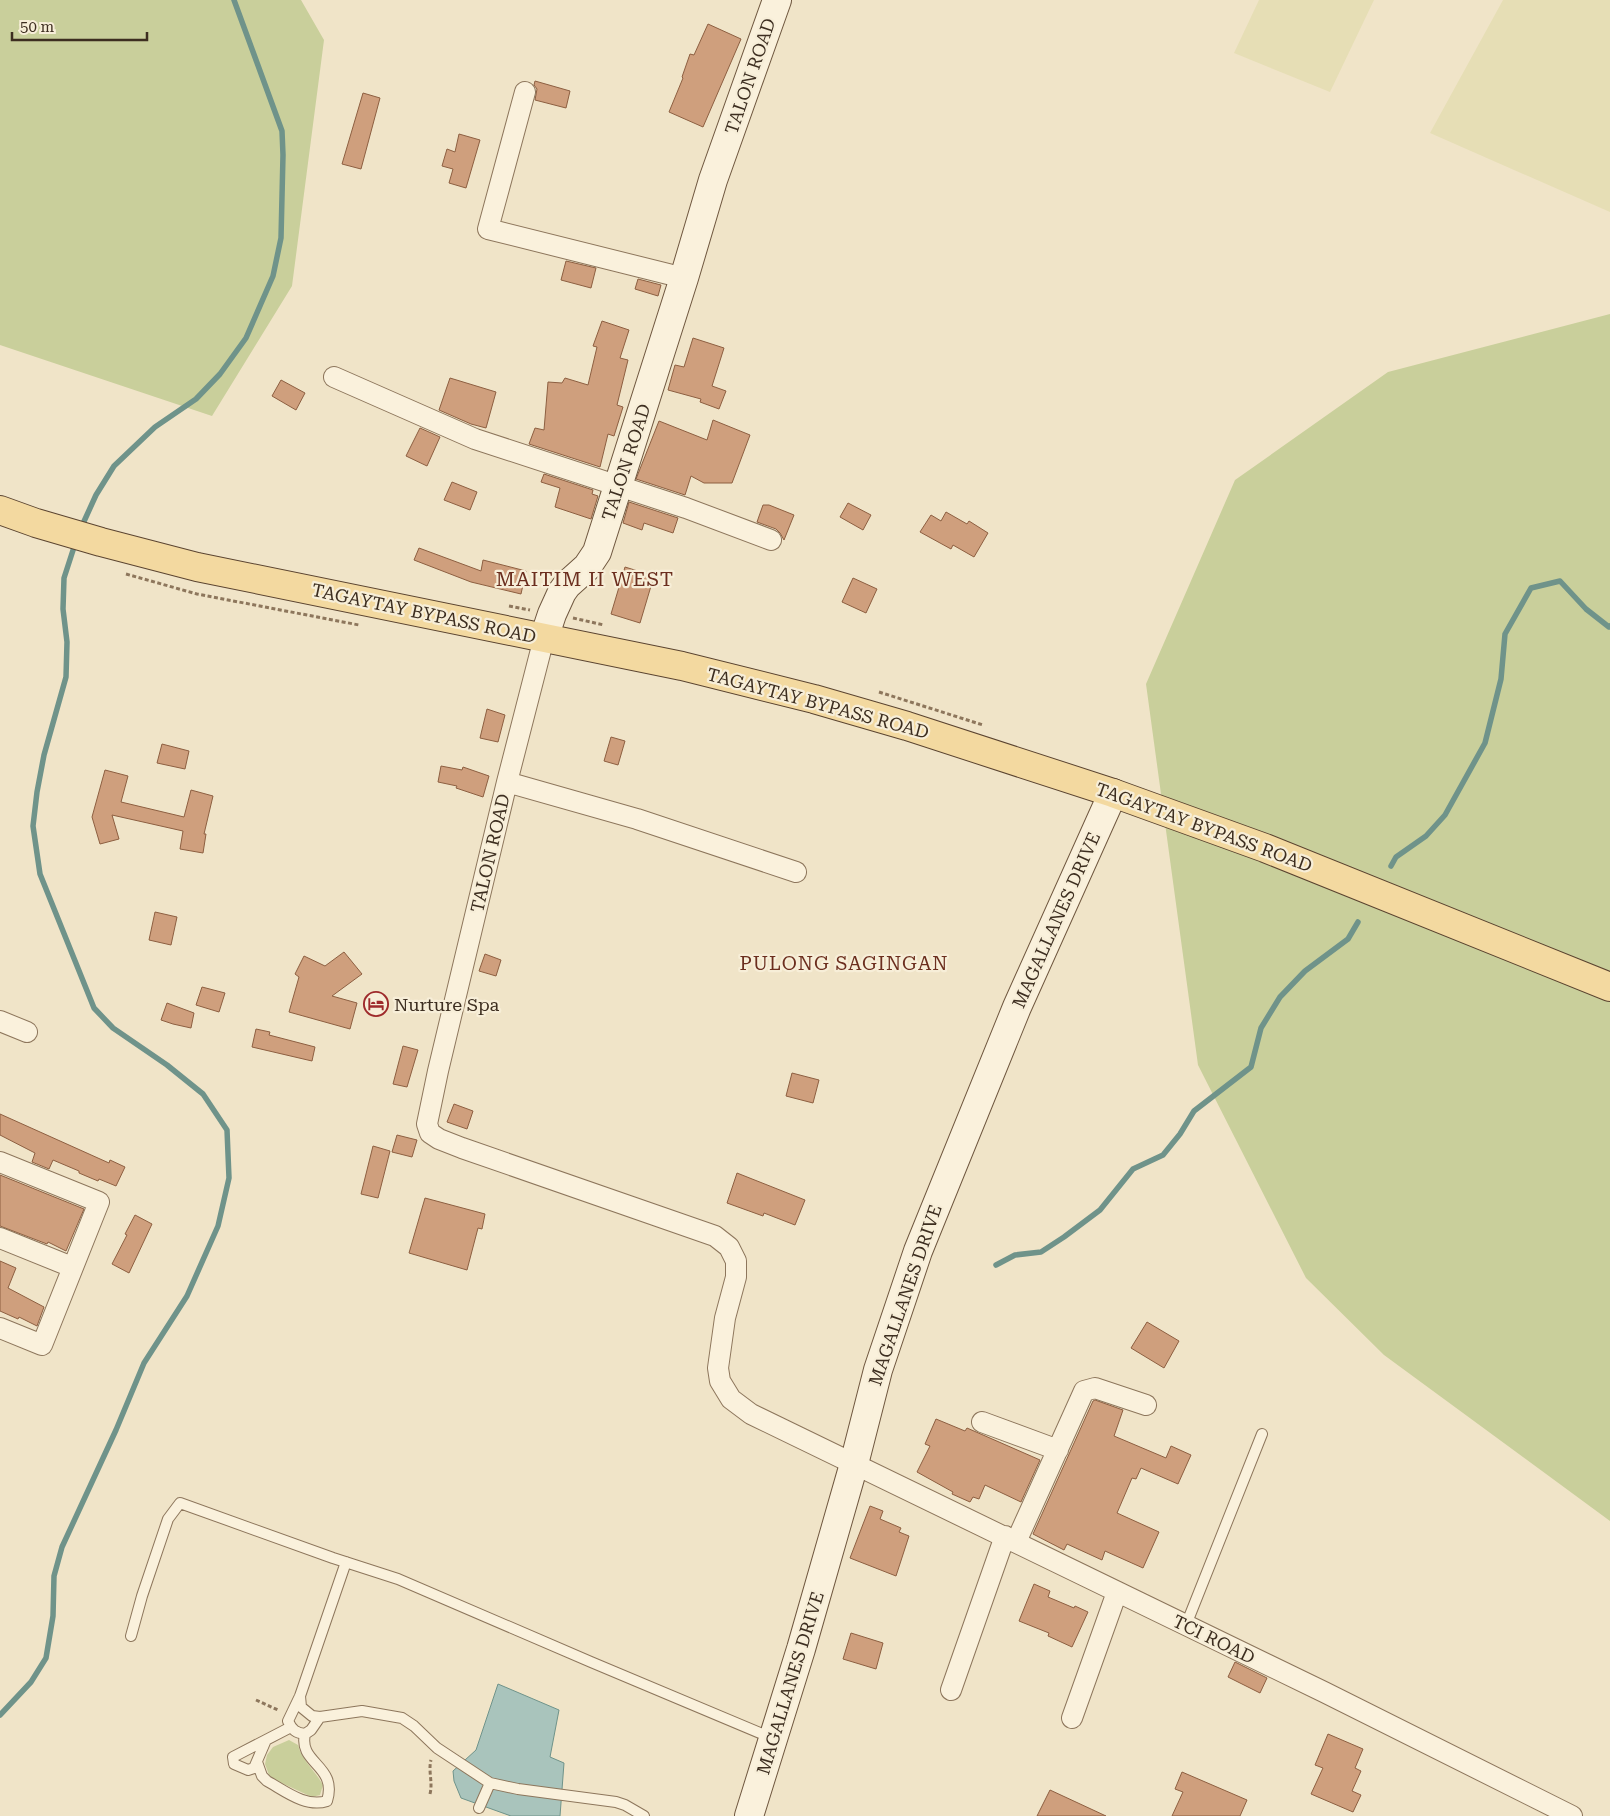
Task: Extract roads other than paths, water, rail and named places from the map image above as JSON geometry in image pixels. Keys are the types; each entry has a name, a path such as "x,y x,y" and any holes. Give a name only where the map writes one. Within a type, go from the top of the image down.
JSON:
{"main road":[{"name":"TAGAYTAY BYPASS ROAD","path":"3,512 100,542 197,567 682,666 814,699 907,726 1113,793 1284,856 1610,987"}],"street":[{"name":"TALON ROAD","path":"777,0 713,180 597,552 588,567 567,585 562,592 544,638 507,782 438,1071 428,1124 430,1133 439,1139 715,1236 729,1247 736,1260 736,1277 725,1318 718,1368 720,1381 731,1399 751,1414 854,1464"},
{"path":"525,92 488,228 684,278"},
{"path":"334,377 475,439 686,508 771,540"},
{"path":"507,782 638,819 796,872"},
{"name":"MAGALLANES DRIVE","path":"749,1816 801,1649 854,1464 878,1370 918,1250 1018,1007 1113,793"},
{"path":"0,1021 27,1032"},
{"path":"0,1162 99,1202 42,1345 0,1328"},
{"path":"0,1238 72,1267"},
{"path":"951,1690 1010,1539 1058,1450 1084,1391 1095,1388 1146,1406"},
{"path":"982,1422 1058,1450"},
{"name":"TCI ROAD","path":"854,1464 1324,1692 1572,1816"},
{"path":"1072,1718 1116,1592"}],"lane":[{"path":"1186,1625 1262,1434"},
{"path":"131,1636 142,1596 168,1519 180,1502 398,1579 773,1738"},
{"path":"305,1734 296,1732 290,1727 288,1721 300,1696 346,1562"},
{"path":"300,1696 301,1707 312,1716 320,1717 362,1711 402,1718 414,1726 437,1748 490,1784 616,1802 644,1816"},
{"path":"257,1762 262,1776 267,1782 309,1803 319,1804 327,1801 330,1786 326,1773 304,1749 303,1743 305,1734 311,1730 320,1717"},
{"path":"266,1740 254,1768 248,1770 234,1764 233,1757 290,1727"},
{"path":"479,1808 490,1784"}],"water":[{"path":"498,1684 559,1710 550,1757 564,1763 560,1816 511,1816 461,1798 454,1781 453,1771 476,1750"}],"waterway":[{"path":"81,528 96,495 114,466 155,427 196,399 220,374 246,338 273,276 281,238 282,131 234,0"},
{"path":"0,1715 31,1682 46,1658 53,1616 54,1576 62,1547 116,1430 144,1363 187,1296 218,1226 229,1178 227,1130 203,1094 167,1065 113,1028 94,1008 40,874 33,826 44,755 66,677 67,642 63,609 64,578 76,541"},
{"path":"1391,866 1396,857 1426,836 1445,815 1485,743 1501,679 1505,634 1531,588 1560,581 1586,609 1610,626"},
{"path":"996,1265 1015,1255 1041,1252 1064,1237 1100,1210 1133,1169 1163,1155 1180,1134 1194,1111 1251,1067 1261,1028 1280,997 1305,971 1348,939 1358,922"}],"place":[{"name":"Nurture Spa","path":"376,1004"}],"district":[{"name":"MAITIM II WEST","path":"585,579"},
{"name":"PULONG SAGINGAN","path":"844,963"}]}
